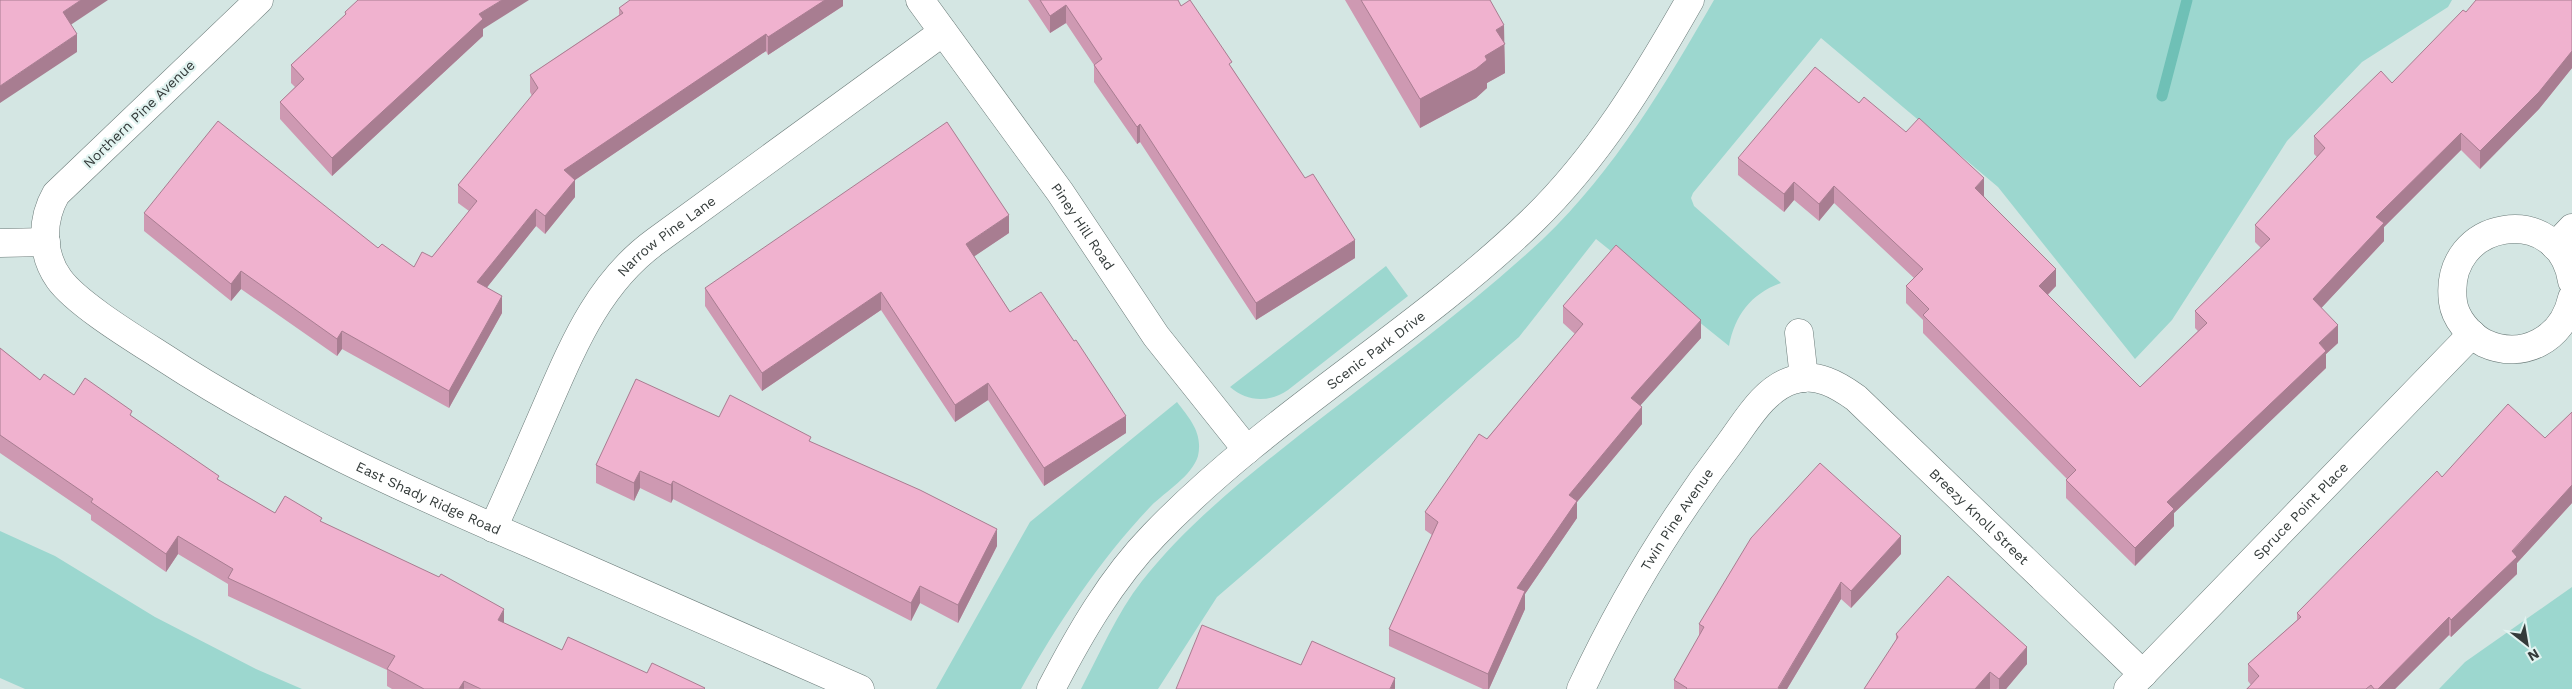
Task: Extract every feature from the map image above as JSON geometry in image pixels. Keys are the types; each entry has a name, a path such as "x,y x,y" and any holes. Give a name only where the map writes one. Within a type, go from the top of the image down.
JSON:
{"street":[{"name":"Northern Pine Avenue","path":"46,242 45,223 48,209 62,187 259,0"},
{"name":"Piney Hill Road","path":"920,0 1057,187 1149,326 1247,450"},
{"name":"Scenic Park Drive","path":"1051,689 1093,615 1127,567 1184,504 1247,450 1461,283 1533,220 1590,156 1613,126 1690,0"},
{"name":"Narrow Pine Lane","path":"493,528 575,341 598,301 626,266 656,240 943,32"},
{"path":"2572,281 2563,237 2514,229 2497,231 2481,237 2464,252 2454,272 2452,295 2458,316 2472,334 2481,341 2503,349 2515,350 2538,344 2556,331 2564,321 2572,298"},
{"path":"0,243 46,242"},
{"name":"East Shady Ridge Road","path":"46,242 50,264 63,284 99,313 186,373 254,414 425,499 860,689"},
{"path":"1799,333 1804,378"},
{"name":"Spruce Point Place","path":"2135,682 2472,334"},
{"name":"Breezy Knoll Street","path":"1804,378 1833,383 1856,398 2135,682"},
{"name":"Twin Pine Avenue","path":"1581,689 1628,594 1684,505 1766,396 1788,382 1804,378"}],"shaded area":[{"path":"1714,0 2452,0 2448,7 2362,62 2287,141 2172,320 2135,359 1998,187 1821,38 1693,193 1691,198 1694,206 1781,283 1761,293 1746,307 1735,325 1729,346 1596,239 1519,337 1217,597 1158,689 1081,689 1133,593 1159,560 1197,521 1281,450 1425,339 1485,290 1543,239 1569,212 1616,155 1637,126 1677,64"},
{"path":"1386,266 1408,296 1288,390 1273,397 1258,399 1244,396 1230,387"},
{"path":"1177,402 1191,420 1197,433 1199,448 1195,463 1184,477 1151,506 1132,527 1080,593 1021,689 936,689 1030,522"},
{"path":"0,531 55,556 155,617 256,669 302,689 25,689 0,678"},
{"path":"2572,587 2572,689 2439,689 2465,662"}],"building":[{"path":"0,0 81,0 63,12 77,34 0,86"},
{"path":"358,0 502,0 479,14 483,19 332,158 280,102 304,79 291,65 346,14 345,12"},
{"path":"630,0 825,0 768,37 766,34 564,170 575,180 545,216 536,209 477,282 502,296 449,391 342,331 337,339 241,271 231,284 144,213 218,121 378,248 382,244 414,267 422,252 432,257 477,201 458,185 538,88 530,75 623,13 619,8"},
{"path":"1040,0 1178,0 1181,6 1190,0 1232,62 1229,64 1305,178 1313,174 1355,240 1256,303 1140,124 1137,127 1094,65 1102,59 1066,5 1050,16"},
{"path":"1361,0 1490,0 1504,25 1496,30 1505,44 1485,56 1487,60 1476,69 1420,99"},
{"path":"2476,0 2572,0 2572,51 2539,92 2480,151 2461,133 2376,217 2384,223 2313,299 2338,325 2319,343 2326,351 2167,502 2174,509 2135,548 2066,480 2076,470 1923,315 1929,309 1906,286 1923,269 1834,186 1819,204 1794,182 1784,194 1738,158 1815,67 1859,103 1864,97 1906,132 1919,118 1984,178 1975,188 2056,269 2039,286 2140,387 2207,323 2195,311 2270,239 2255,225 2325,148 2314,136 2381,71 2392,83 2463,10 2466,12"},
{"path":"947,122 1009,215 966,244 1010,312 1041,292 1074,341 1076,340 1126,416 1044,468 988,383 955,405 881,292 762,373 705,288"},
{"path":"1616,245 1701,320 1631,398 1642,407 1569,495 1577,501 1517,588 1525,591 1488,674 1389,629 1438,522 1425,512 1479,434 1487,439 1583,324 1563,306"},
{"path":"0,348 40,380 44,374 74,395 85,378 132,411 130,415 219,476 217,479 275,513 285,496 322,518 320,521 439,577 441,574 504,609 498,620 562,650 568,637 647,673 652,663 705,688 481,689 464,681 459,689 424,689 387,669 395,656 228,578 233,569 178,536 166,554 91,502 93,499 0,435"},
{"path":"636,379 719,417 730,395 811,437 809,441 920,490 997,529 958,605 920,586 911,603 673,481 671,485 640,471 634,483 596,465"},
{"path":"2508,404 2545,438 2572,412 2572,485 2512,551 2517,557 2451,620 2449,617 2378,689 2374,689 2371,685 2366,689 2247,689 2259,676 2248,664 2301,617 2297,613 2437,471 2442,477"},
{"path":"1820,463 1901,536 1851,591 1841,582 1778,688 1780,689 1686,689 1674,680 1704,627 1699,624 1751,538"},
{"path":"1948,576 2027,647 1999,679 1990,672 1975,689 1864,689 1898,637 1896,634"},
{"path":"1202,625 1301,665 1312,641 1395,678 1390,689 1176,689"}],"waterway":[{"path":"2162,96 2187,0"}]}
